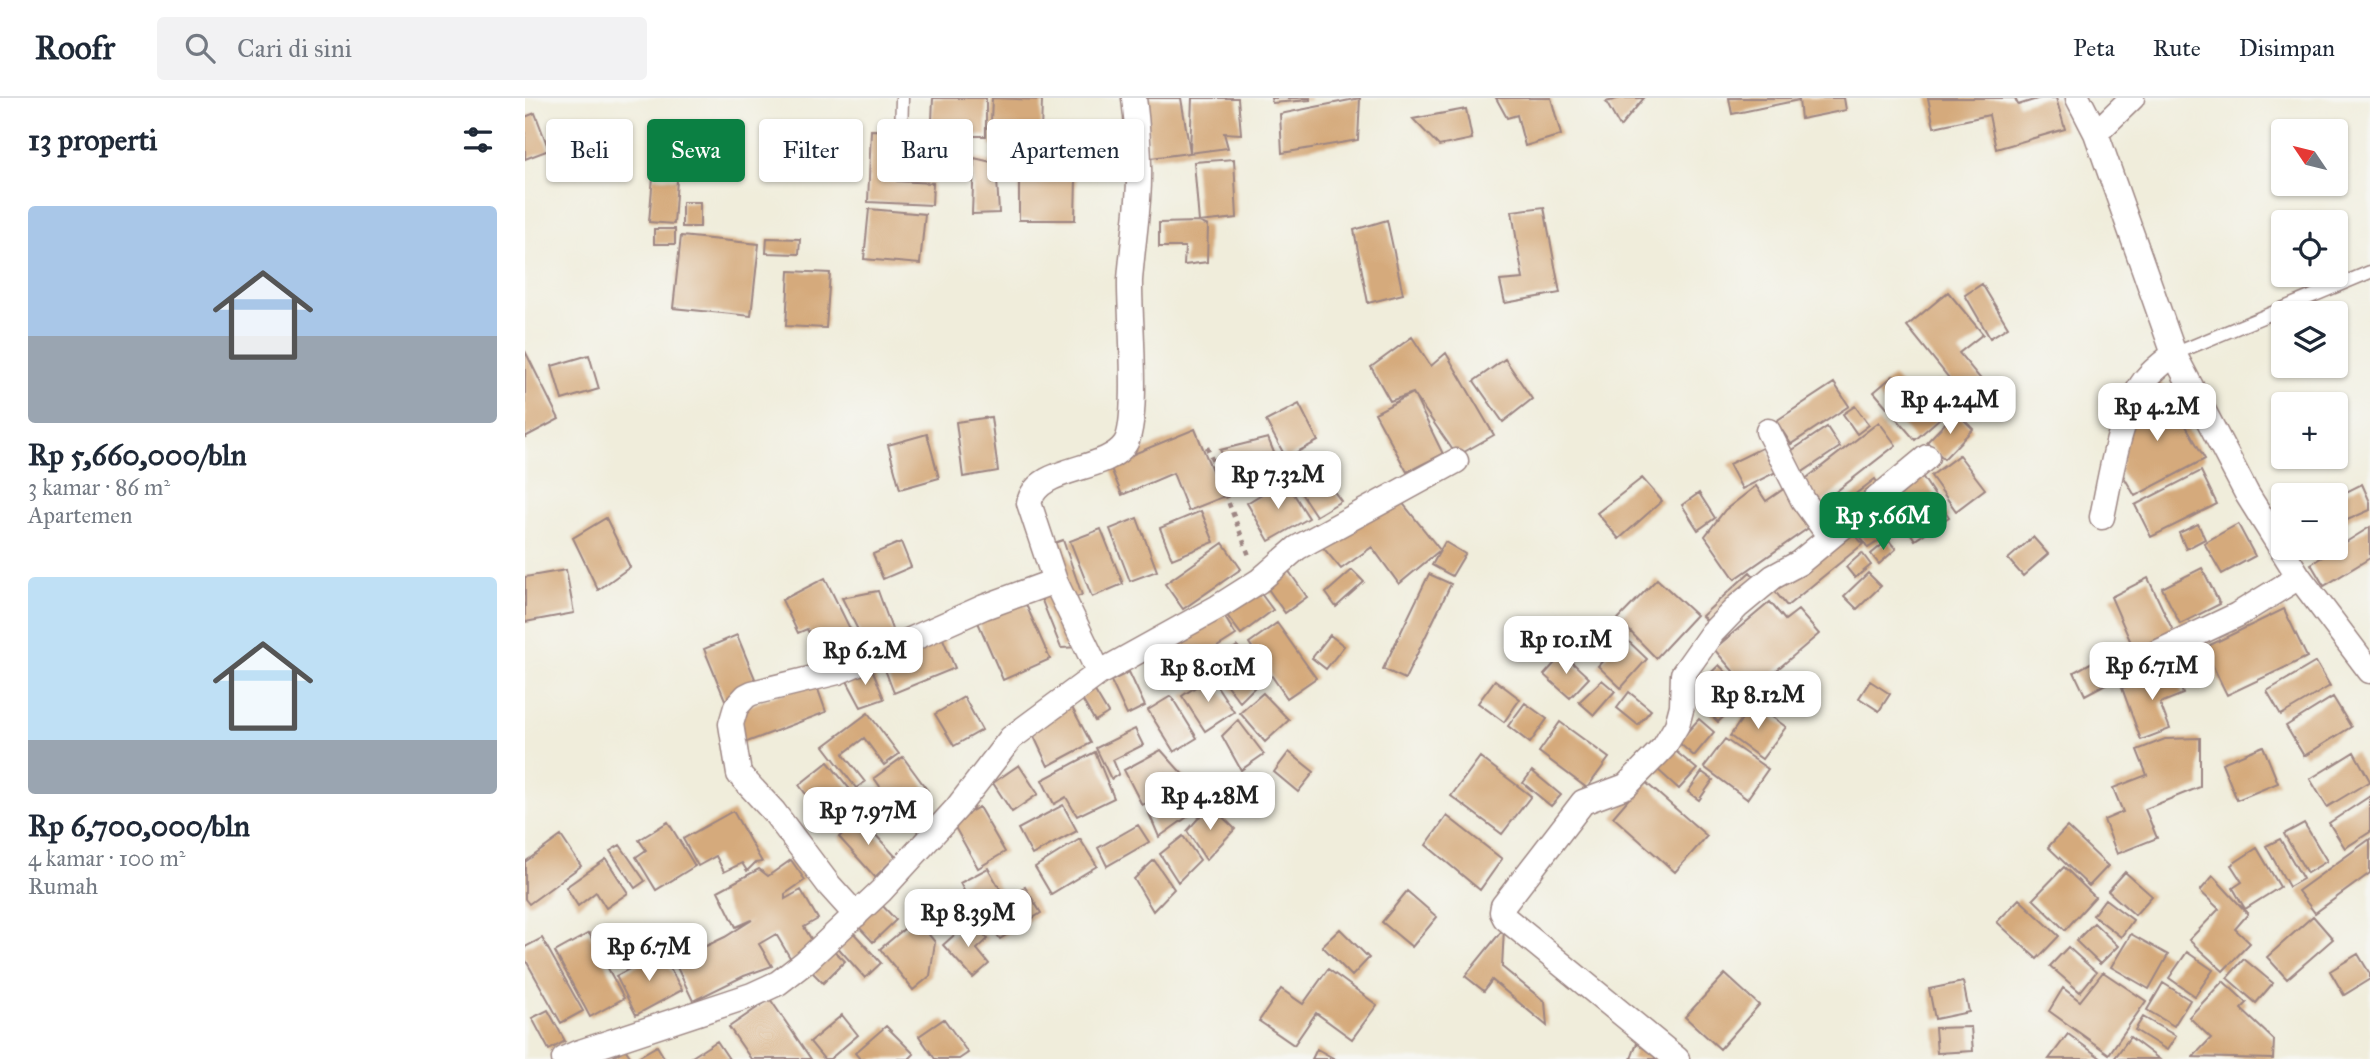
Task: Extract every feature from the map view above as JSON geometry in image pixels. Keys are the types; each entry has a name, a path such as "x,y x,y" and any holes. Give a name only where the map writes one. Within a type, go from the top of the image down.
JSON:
{"street":[{"path":"1099,673 1055,581 1029,509 1031,494 1059,475 1118,453 1130,432 1130,280 1139,196 1138,135 1134,98"},
{"path":"2078,98 2097,133 2174,354 2247,494 2299,577 2370,671"},
{"path":"2097,133 2132,98"},
{"path":"2102,517 2124,425 2135,399 2145,380 2174,354"},
{"path":"1768,431 1803,500 1830,537"},
{"path":"1677,1059 1505,918 1503,906 1583,802 1626,786 1664,747 1677,725 1682,706 1683,674 1712,633 1738,606 1773,577 1800,563 1927,457"},
{"path":"564,1059 577,1052 753,995 778,983 881,891 957,808 1011,738 1099,673 1219,607 1259,581 1297,548 1456,461"},
{"path":"2131,664 2237,615 2299,577"},
{"path":"856,915 829,885 774,812 739,774 731,724 736,707 746,696 753,693 838,672 984,607 1055,581"}],"lane":[{"path":"901,119 902,98"},
{"path":"2174,354 2370,272"}],"path":[{"path":"1207,447 1259,581"}],"building":[{"path":"933,98 986,98 986,136 973,136 973,119 932,119"},
{"path":"992,98 1042,100 1041,119 991,119"},
{"path":"1146,98 1181,98 1190,152 1192,98 1238,98 1241,134 1224,133 1228,148 1150,158"},
{"path":"1271,98 1310,98 1310,100 1272,103"},
{"path":"1360,98 1358,140 1282,153 1280,114"},
{"path":"1496,98 1551,98 1561,135 1525,146 1517,115 1507,118"},
{"path":"1621,98 1644,98 1620,127 1606,102"},
{"path":"1729,98 1844,98 1846,110 1801,119 1799,100 1732,114"},
{"path":"1928,98 2015,98 2018,105 2040,98 2056,98 2065,129 1996,149 1989,115 1934,127"},
{"path":"1466,109 1472,139 1439,146 1413,119"},
{"path":"535,113 546,142 546,151 525,159 525,117"},
{"path":"871,130 877,130 877,182 933,183 932,205 868,202"},
{"path":"974,158 987,161 987,182 997,182 999,213 972,214"},
{"path":"1234,159 1237,218 1199,222 1194,162"},
{"path":"653,182 677,182 674,224 649,222"},
{"path":"1019,182 1076,182 1075,220 1019,220"},
{"path":"682,202 700,202 700,227 682,227"},
{"path":"1544,207 1560,293 1505,303 1500,281 1523,279 1512,211"},
{"path":"869,209 925,214 920,264 864,259"},
{"path":"1387,220 1403,294 1368,303 1354,230"},
{"path":"1199,222 1208,226 1207,262 1184,265 1185,247 1159,247 1159,223"},
{"path":"654,229 675,229 675,244 654,244"},
{"path":"681,236 759,244 751,316 673,308"},
{"path":"767,238 800,239 799,254 766,253"},
{"path":"789,271 830,273 826,328 786,326"},
{"path":"1982,284 2008,327 1990,338 1965,295"},
{"path":"1948,292 1983,334 1959,353 1984,383 1965,398 1907,326"},
{"path":"1412,337 1431,366 1446,353 1494,435 1457,456 1413,393 1390,401 1371,367"},
{"path":"525,351 559,419 525,437"},
{"path":"589,355 599,389 562,400 552,366"},
{"path":"1505,359 1532,399 1503,422 1474,381"},
{"path":"1893,376 1915,401 1938,381 1957,403 1915,440 1874,392"},
{"path":"2158,377 2205,459 2135,496 2120,470 2130,424"},
{"path":"1834,383 1849,406 1791,444 1776,421"},
{"path":"1413,393 1443,454 1407,472 1375,413"},
{"path":"1299,404 1318,441 1286,458 1266,421"},
{"path":"1855,406 1869,425 1857,434 1843,414"},
{"path":"1956,412 1973,429 1944,459 1927,442"},
{"path":"991,417 998,471 963,477 956,422"},
{"path":"1879,422 1896,445 1820,504 1803,481"},
{"path":"1827,427 1840,447 1801,473 1788,453"},
{"path":"1195,429 1223,497 1188,511 1173,473 1122,495 1109,464"},
{"path":"927,434 939,478 900,489 888,445"},
{"path":"1268,438 1275,455 1254,465 1259,482 1242,490 1220,450"},
{"path":"1766,446 1778,471 1742,489 1729,464"},
{"path":"1959,455 1985,489 1956,511 1931,476"},
{"path":"1313,463 1341,501 1316,516 1289,475"},
{"path":"2201,471 2217,504 2151,537 2135,505"},
{"path":"1920,473 1949,517 1915,540 1886,496"},
{"path":"1642,478 1662,501 1619,539 1597,513"},
{"path":"1875,479 1881,488 1855,508 1849,499"},
{"path":"1285,480 1309,518 1269,541 1247,503"},
{"path":"1791,484 1817,522 1735,579 1705,536 1725,510 1756,486 1766,501"},
{"path":"2362,484 2370,502 2370,510 2348,520 2348,491"},
{"path":"1699,493 1715,518 1698,530 1682,505"},
{"path":"1397,496 1440,550 1399,584 1372,547 1341,569 1320,544"},
{"path":"1884,503 1900,527 1868,548 1852,524"},
{"path":"1201,511 1214,542 1172,559 1160,528"},
{"path":"606,518 630,567 598,590 573,538"},
{"path":"1137,518 1157,571 1130,581 1110,529"},
{"path":"2198,524 2205,539 2186,549 2179,533"},
{"path":"2238,524 2255,556 2222,574 2204,543"},
{"path":"2370,527 2370,558 2324,586 2311,564 2317,560 2348,560 2348,541"},
{"path":"1101,529 1123,584 1092,597 1070,541"},
{"path":"1850,529 1863,544 1787,606 1772,588"},
{"path":"2033,537 2048,554 2023,576 2008,559"},
{"path":"1063,540 1082,595 1067,600 1048,545"},
{"path":"1888,540 1896,549 1879,564 1871,554"},
{"path":"901,542 911,567 883,579 873,554"},
{"path":"1445,542 1465,554 1452,576 1432,565"},
{"path":"1223,543 1241,569 1183,609 1165,584"},
{"path":"1862,553 1871,565 1855,578 1846,567"},
{"path":"2202,568 2220,604 2180,624 2162,588"},
{"path":"566,570 574,613 525,622 525,577"},
{"path":"1288,570 1307,597 1285,613 1266,586"},
{"path":"1352,570 1364,582 1336,607 1326,593"},
{"path":"1750,572 1759,582 1711,625 1702,616"},
{"path":"1868,573 1881,586 1857,609 1844,596"},
{"path":"1429,574 1451,584 1405,679 1383,669"},
{"path":"825,578 858,645 824,662 807,629 798,633 782,600"},
{"path":"2148,578 2175,635 2135,652 2111,597"},
{"path":"1657,579 1696,615 1656,658 1618,619"},
{"path":"1055,586 1080,647 1061,648 1039,593"},
{"path":"878,591 894,635 866,646 842,598"},
{"path":"1259,591 1273,610 1241,634 1226,614"},
{"path":"1024,600 1050,659 1003,680 977,620"},
{"path":"1770,602 1785,620 1798,610 1819,634 1751,692 1714,649"},
{"path":"2284,609 2307,657 2227,695 2204,648"},
{"path":"1221,611 1236,635 1190,664 1175,640"},
{"path":"1277,623 1316,678 1287,698 1249,643"},
{"path":"941,634 955,668 894,693 881,659"},
{"path":"737,635 758,686 725,700 704,649"},
{"path":"1330,635 1344,646 1326,669 1312,658"},
{"path":"1624,637 1647,659 1621,688 1598,666"},
{"path":"1237,646 1265,677 1240,702 1211,665"},
{"path":"2111,652 2122,675 2085,695 2074,672"},
{"path":"1563,654 1589,678 1570,698 1544,675"},
{"path":"2316,662 2330,686 2281,715 2267,691"},
{"path":"870,664 884,699 861,707 846,679"},
{"path":"1719,665 1747,694 1718,722 1690,693"},
{"path":"2174,669 2183,694 2160,703 2170,729 2141,740 2122,688"},
{"path":"1129,672 1145,706 1127,715 1111,681"},
{"path":"1211,677 1234,712 1205,731 1182,696"},
{"path":"1495,680 1520,699 1504,722 1478,703"},
{"path":"1602,680 1615,691 1594,715 1579,702"},
{"path":"815,681 826,712 739,745 743,708"},
{"path":"1870,681 1890,694 1879,711 1859,698"},
{"path":"1093,688 1108,713 1095,721 1080,696"},
{"path":"1629,692 1651,710 1638,725 1617,708"},
{"path":"1263,693 1289,720 1265,742 1240,713"},
{"path":"1171,696 1197,738 1174,752 1148,710"},
{"path":"964,697 982,730 954,746 935,714"},
{"path":"2333,697 2351,727 2304,756 2286,726"},
{"path":"1069,702 1091,743 1048,766 1031,730"},
{"path":"1525,703 1547,719 1530,743 1508,726"},
{"path":"1753,703 1786,727 1762,759 1730,736"},
{"path":"868,713 899,754 884,765 864,738 843,754 865,782 856,788 824,746"},
{"path":"1699,719 1714,732 1694,756 1678,742"},
{"path":"1238,720 1264,754 1241,770 1222,736"},
{"path":"1560,722 1609,758 1587,788 1539,752"},
{"path":"1135,729 1143,745 1113,760 1119,774 1111,779 1096,748"},
{"path":"2200,738 2200,787 2145,809 2157,838 2117,854 2104,820 2123,812 2113,788 2147,775 2137,750 2165,739"},
{"path":"1725,739 1768,769 1747,799 1704,767"},
{"path":"2263,746 2278,783 2237,800 2222,763"},
{"path":"1161,750 1187,779 1142,805 1124,770"},
{"path":"1674,750 1697,769 1679,789 1657,769"},
{"path":"1095,752 1114,798 1077,816 1066,797 1054,804 1042,780"},
{"path":"1289,752 1314,772 1298,792 1274,772"},
{"path":"2354,752 2370,781 2327,807 2310,779"},
{"path":"903,757 928,791 914,801 924,815 908,826 874,778"},
{"path":"1480,757 1531,796 1502,834 1451,796"},
{"path":"828,762 857,798 827,822 799,785"},
{"path":"1019,765 1038,794 1012,812 993,783"},
{"path":"1532,771 1561,795 1551,806 1523,783"},
{"path":"1702,772 1713,780 1699,800 1688,792"},
{"path":"1644,781 1707,836 1675,872 1613,817"},
{"path":"1185,786 1197,810 1159,837 1148,811"},
{"path":"2370,796 2370,832 2345,848 2329,823"},
{"path":"1063,805 1077,831 1032,855 1018,829"},
{"path":"1210,805 1235,829 1206,860 1187,831"},
{"path":"979,807 1005,852 978,868 952,822"},
{"path":"733,811 762,862 755,863 747,871 742,863 724,872 716,856 698,866 683,839"},
{"path":"1447,816 1502,859 1480,890 1426,845"},
{"path":"860,818 896,857 875,877 839,837"},
{"path":"668,822 695,866 656,890 636,857 646,850 639,840"},
{"path":"2304,823 2327,861 2307,873 2284,834"},
{"path":"1138,825 1149,842 1107,866 1098,848"},
{"path":"2067,827 2108,866 2089,886 2048,847"},
{"path":"561,836 581,866 529,904 525,899 525,862"},
{"path":"1183,836 1200,860 1178,882 1160,854"},
{"path":"1080,839 1097,866 1051,894 1035,867"},
{"path":"2280,839 2303,879 2289,887 2266,846"},
{"path":"2370,839 2370,873 2315,913 2298,891"},
{"path":"620,845 645,881 635,888 610,851"},
{"path":"2257,848 2280,887 2245,909 2233,888 2242,882 2231,865"},
{"path":"606,859 628,893 606,908 596,892 578,906 566,887"},
{"path":"791,860 805,880 785,894 785,899 801,890 818,919 804,927 816,947 792,961 776,934 759,944 772,966 744,976 693,1001 674,961 725,937 752,920 736,927 718,891 759,869 768,876"},
{"path":"1154,860 1174,889 1153,911 1134,879"},
{"path":"2064,867 2095,897 2065,930 2033,899"},
{"path":"988,868 1003,894 974,910 960,883"},
{"path":"2125,872 2152,896 2135,915 2108,891"},
{"path":"2213,876 2248,914 2235,929 2250,943 2223,971 2189,940 2219,909 2200,891"},
{"path":"1025,887 1041,913 1000,939 983,914"},
{"path":"1407,891 1437,917 1412,947 1382,922"},
{"path":"2019,899 2059,936 2037,959 1997,922"},
{"path":"2105,899 2133,920 2121,937 2093,915"},
{"path":"879,902 896,920 873,942 856,924"},
{"path":"2313,916 2333,939 2287,979 2267,957"},
{"path":"916,919 935,942 930,976 913,990 880,949"},
{"path":"971,920 988,939 977,949 989,964 973,978 943,945"},
{"path":"2094,923 2118,946 2100,964 2076,941"},
{"path":"1504,928 1502,967 1545,1002 1547,1026 1492,980 1484,991 1465,976"},
{"path":"850,929 881,963 865,978 834,943"},
{"path":"1340,929 1369,958 1352,976 1322,946"},
{"path":"589,933 624,998 590,1017 555,952"},
{"path":"2131,934 2168,955 2149,989 2111,967"},
{"path":"542,938 583,1011 561,1023 525,959 525,947"},
{"path":"2068,947 2096,972 2080,992 2050,966"},
{"path":"831,948 845,961 823,983 810,970"},
{"path":"661,952 682,990 636,1015 616,976"},
{"path":"2187,952 2213,970 2195,996 2169,978"},
{"path":"2358,954 2370,974 2370,979 2344,995 2330,971"},
{"path":"2244,959 2273,983 2256,1003 2227,978"},
{"path":"1328,969 1377,1005 1352,1039 1316,1013 1294,1045 1259,1021 1281,989 1303,1004"},
{"path":"2103,972 2146,1001 2109,1054 2049,1011 2063,988 2080,1001"},
{"path":"1725,974 1759,1005 1720,1049 1685,1017"},
{"path":"2223,981 2247,1003 2241,1009 2274,1040 2273,1059 2193,1057 2211,1038 2189,1017"},
{"path":"1963,982 1969,1012 1935,1019 1929,989"},
{"path":"2163,983 2190,1000 2174,1026 2147,1010"},
{"path":"770,999 811,1059 751,1059 729,1027"},
{"path":"548,1010 565,1041 549,1050 532,1018"},
{"path":"842,1015 858,1035 830,1059 824,1059 810,1042"},
{"path":"2143,1017 2176,1036 2167,1050 2135,1030"},
{"path":"944,1019 968,1053 959,1059 935,1059 919,1036"},
{"path":"886,1026 914,1054 909,1059 860,1059 855,1053"},
{"path":"1971,1027 1973,1051 1937,1053 1935,1028"},
{"path":"2068,1034 2102,1059 2049,1059"},
{"path":"2130,1037 2159,1059 2114,1059"},
{"path":"717,1041 729,1059 689,1059"},
{"path":"1637,1043 1658,1059 1631,1059"},
{"path":"657,1046 665,1059 638,1057"},
{"path":"625,1049 632,1059 610,1059"},
{"path":"1317,1049 1335,1059 1312,1059"}]}
